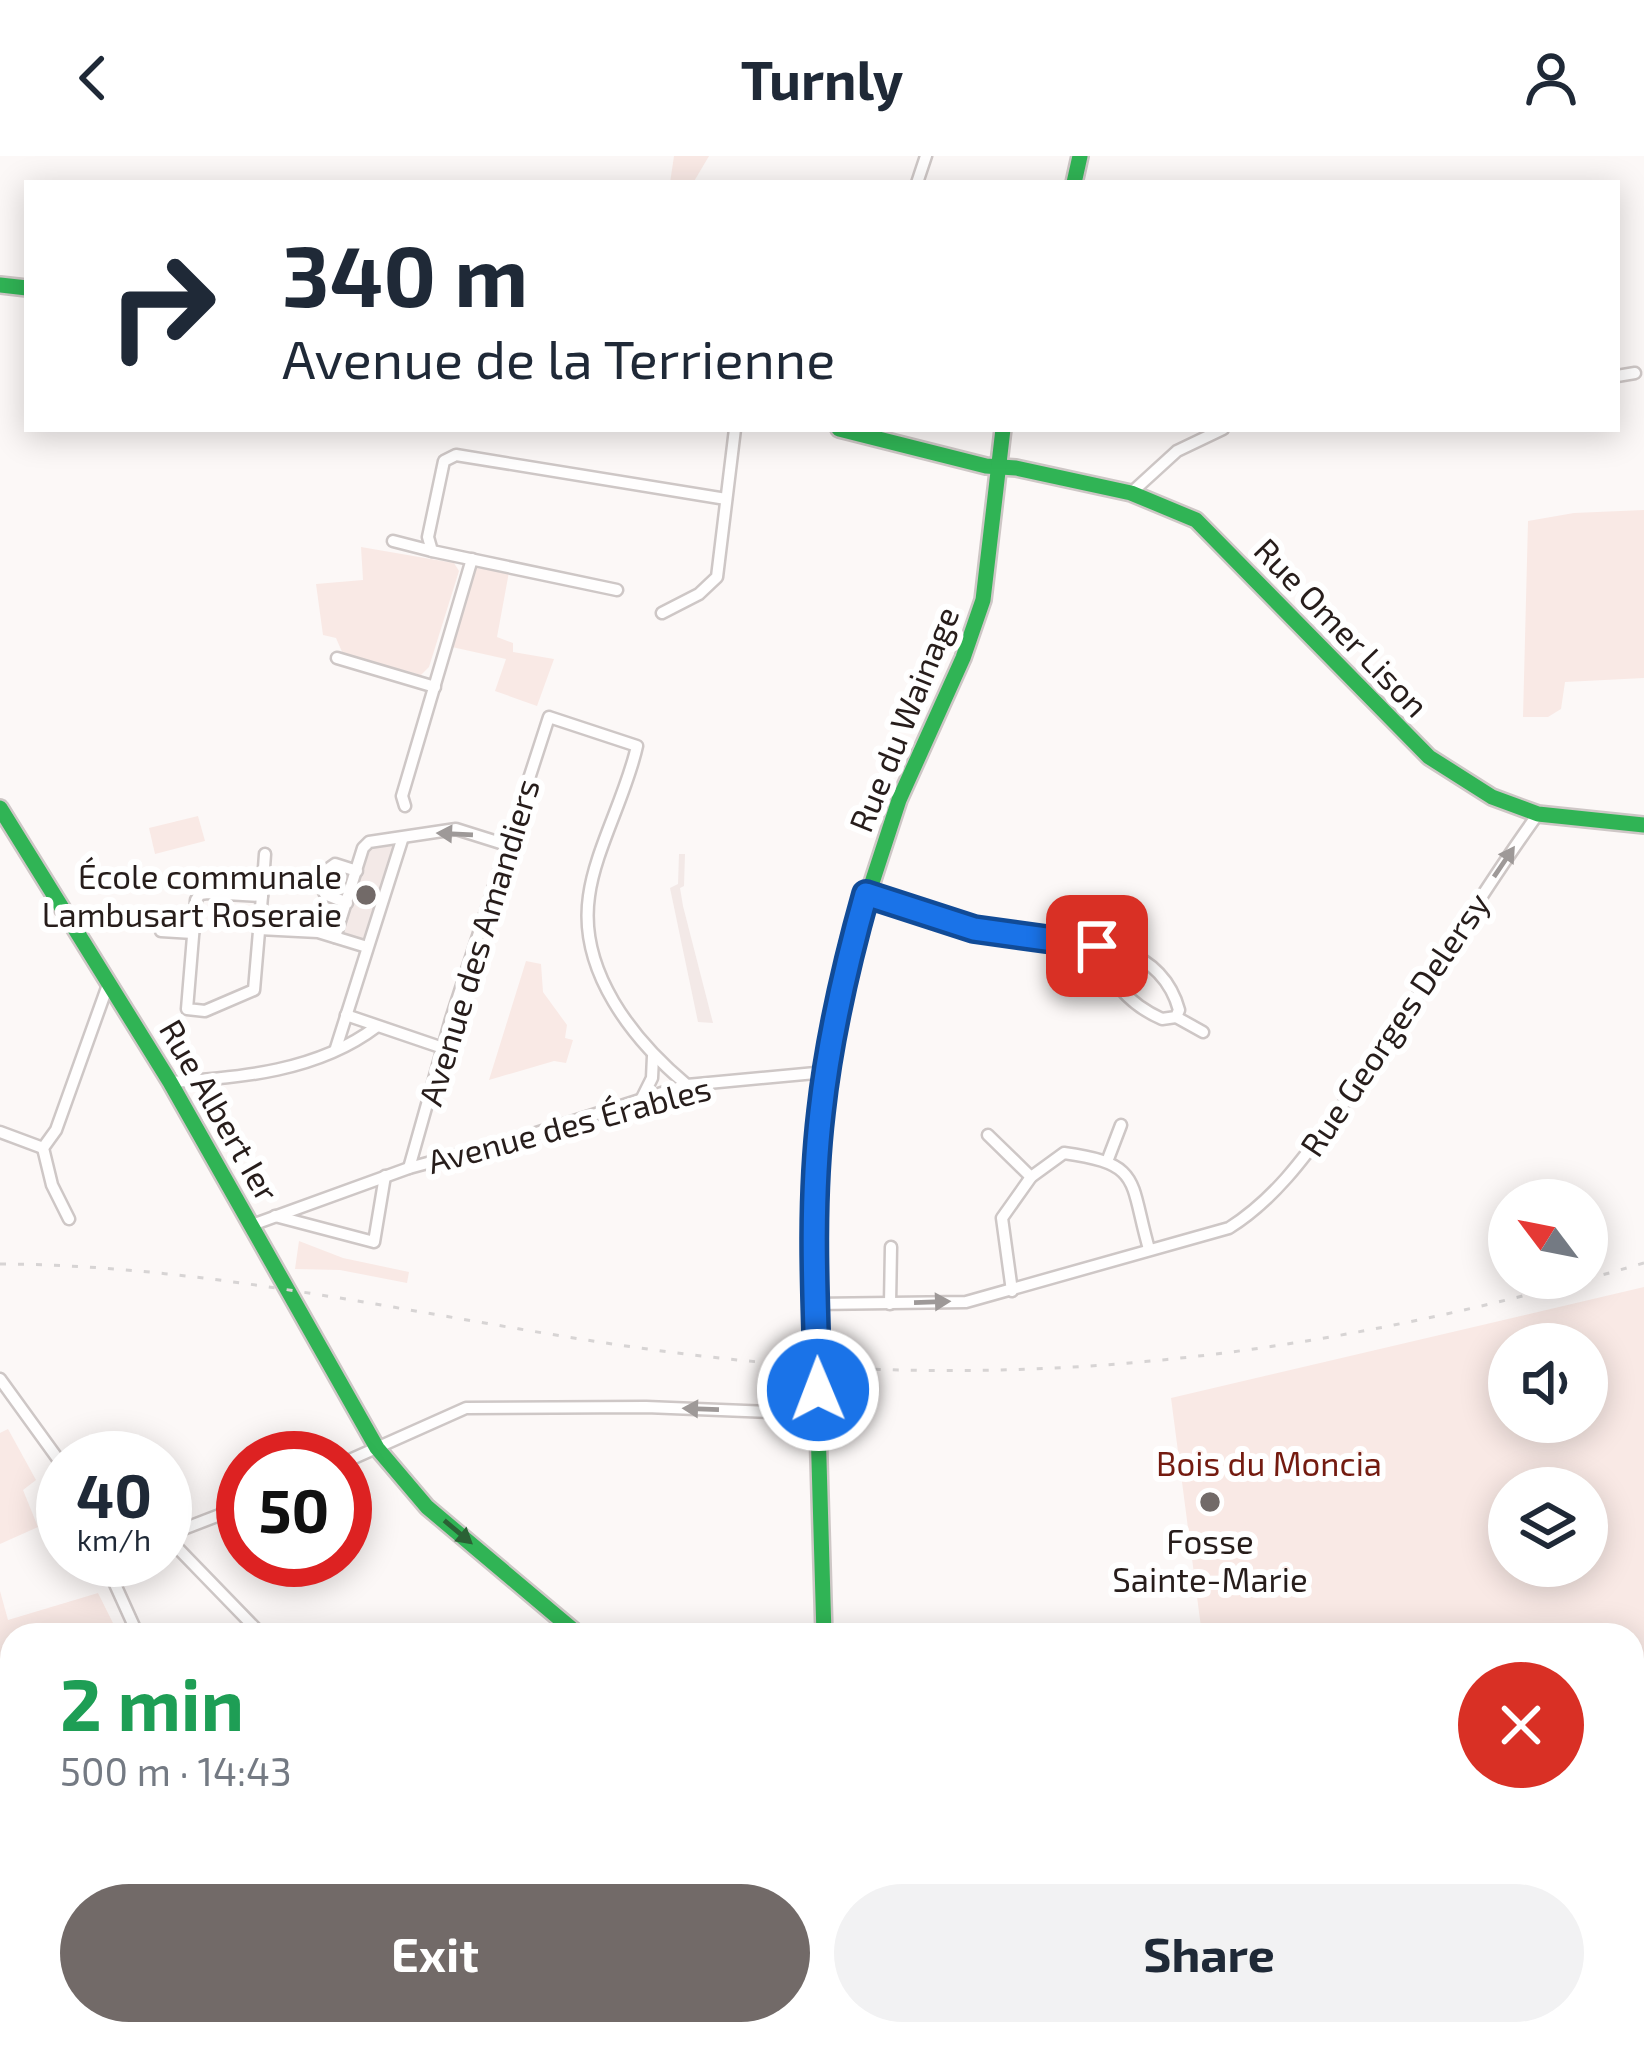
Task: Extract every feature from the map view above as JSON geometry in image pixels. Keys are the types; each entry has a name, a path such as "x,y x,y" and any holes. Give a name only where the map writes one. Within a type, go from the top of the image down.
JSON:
{"street":[{"path":"1620,376 1635,373"},
{"path":"662,613 699,594 718,577 735,432"},
{"name":"Rue Omer Lison","path":"851,432 999,468 1131,493 1196,520 1429,757 1492,797 1538,814 1644,824"},
{"name":"Rue du Wainage","path":"824,1623 813,1238 826,1072 866,894 899,800 963,658 983,600 1003,432"},
{"path":"1131,493 1177,451 1217,432"},
{"path":"432,550 428,537 444,460 456,454 726,499"},
{"path":"393,541 616,590"},
{"path":"405,806 402,796 472,559"},
{"path":"337,658 434,687"},
{"name":"Avenue des Amandiers","path":"409,1168 549,717 637,746 588,897 589,944 592,959 616,1002 653,1056"},
{"name":"Rue Albert Ier","path":"0,808 170,1082 377,1448 427,1507 565,1623"},
{"name":"Rue Georges Delersy","path":"815,1304 966,1302 1229,1228 1251,1214 1297,1166 1383,1048 1538,814"},
{"path":"335,937 363,848 369,842 456,829 507,845"},
{"path":"336,1048 402,840"},
{"path":"262,896 204,893 196,900 187,1009 200,1013 254,990 260,929 265,854"},
{"path":"347,903 325,894 316,877 335,864 357,871"},
{"path":"866,894 974,929 1124,949 1154,968 1176,998 1176,1017"},
{"path":"193,933 161,931 158,917 194,916"},
{"path":"260,929 318,932 367,947"},
{"path":"1097,946 1104,966 1126,997 1162,1019 1176,1017 1203,1032"},
{"path":"69,1219 52,1185 43,1148 56,1130 110,982"},
{"path":"346,1015 443,1048"},
{"path":"170,1082 262,1074 336,1048 376,1027"},
{"path":"653,1056 687,1085"},
{"path":"642,1098 652,1078 653,1056"},
{"name":"Avenue des Érables","path":"252,1225 409,1168 687,1085 826,1072"},
{"path":"1108,1159 1121,1125"},
{"path":"0,1132 43,1148"},
{"path":"988,1136 1031,1177"},
{"path":"1012,1291 1002,1218 1031,1177 1064,1153 1108,1159 1127,1172 1149,1250"},
{"path":"275,1216 374,1242 385,1176"},
{"path":"890,1304 891,1247"},
{"path":"0,1379 38,1431"},
{"path":"372,1450 466,1408 646,1407 818,1414"},
{"path":"192,1564 250,1623"},
{"path":"116,1587 133,1623"}],"shaded area":[{"name":"École communale Lambusart Roseraie","path":"394,842 366,941 341,935 368,847"},
{"path":"679,854 685,854 684,886 680,888 683,906 713,1023 698,1022 670,888 678,884"}],"green space":[{"path":"674,156 709,156 695,180 670,180"},
{"path":"1644,510 1644,678 1565,682 1561,709 1548,717 1523,717 1528,521 1574,513"},
{"path":"361,547 454,563 459,571 429,667 421,675 343,654 336,638 323,635 316,584 363,580"},
{"path":"476,568 509,572 497,637 513,643 513,652 554,659 537,706 495,691 506,659 452,647"},
{"path":"198,816 205,841 155,854 149,828"},
{"path":"526,961 541,964 543,992 567,1025 565,1038 573,1040 566,1063 554,1061 489,1080"},
{"path":"299,1241 343,1258 409,1272 407,1283 340,1270 295,1269"},
{"name":"Bois du Moncia","path":"1644,1287 1644,1623 1200,1623 1171,1398 1488,1324 1488,1443 1608,1443 1608,1323 1491,1323"},
{"path":"8,1429 36,1480 23,1490 36,1528 0,1544 0,1433"},
{"path":"0,1591 8,1620 98,1593 113,1623 0,1623"}],"railway":[{"path":"0,1264 87,1267 261,1286 693,1355 936,1371 1055,1368 1290,1344 1408,1322 1644,1263"}],"traffic: fast":[{"path":"1075,180 1080,156"},
{"path":"0,285 24,288"},
{"path":"851,432 986,466 1131,493 1196,520 1429,757 1492,797 1538,814 1644,825"},
{"path":"816,1338 813,1238 820,1114 852,944 899,800 963,658 983,600 1003,432"},
{"path":"0,808 170,1082 377,1448 427,1507 565,1623"},
{"path":"816,1338 817,1391"},
{"path":"817,1391 824,1623"}],"place":[{"name":"École communale Lambusart Roseraie","path":"366,895"},
{"name":"Fosse Sainte-Marie","path":"1210,1502"}],"route":[{"path":"818,1390 813,1238 820,1114 866,894 974,929 1097,946"}]}
